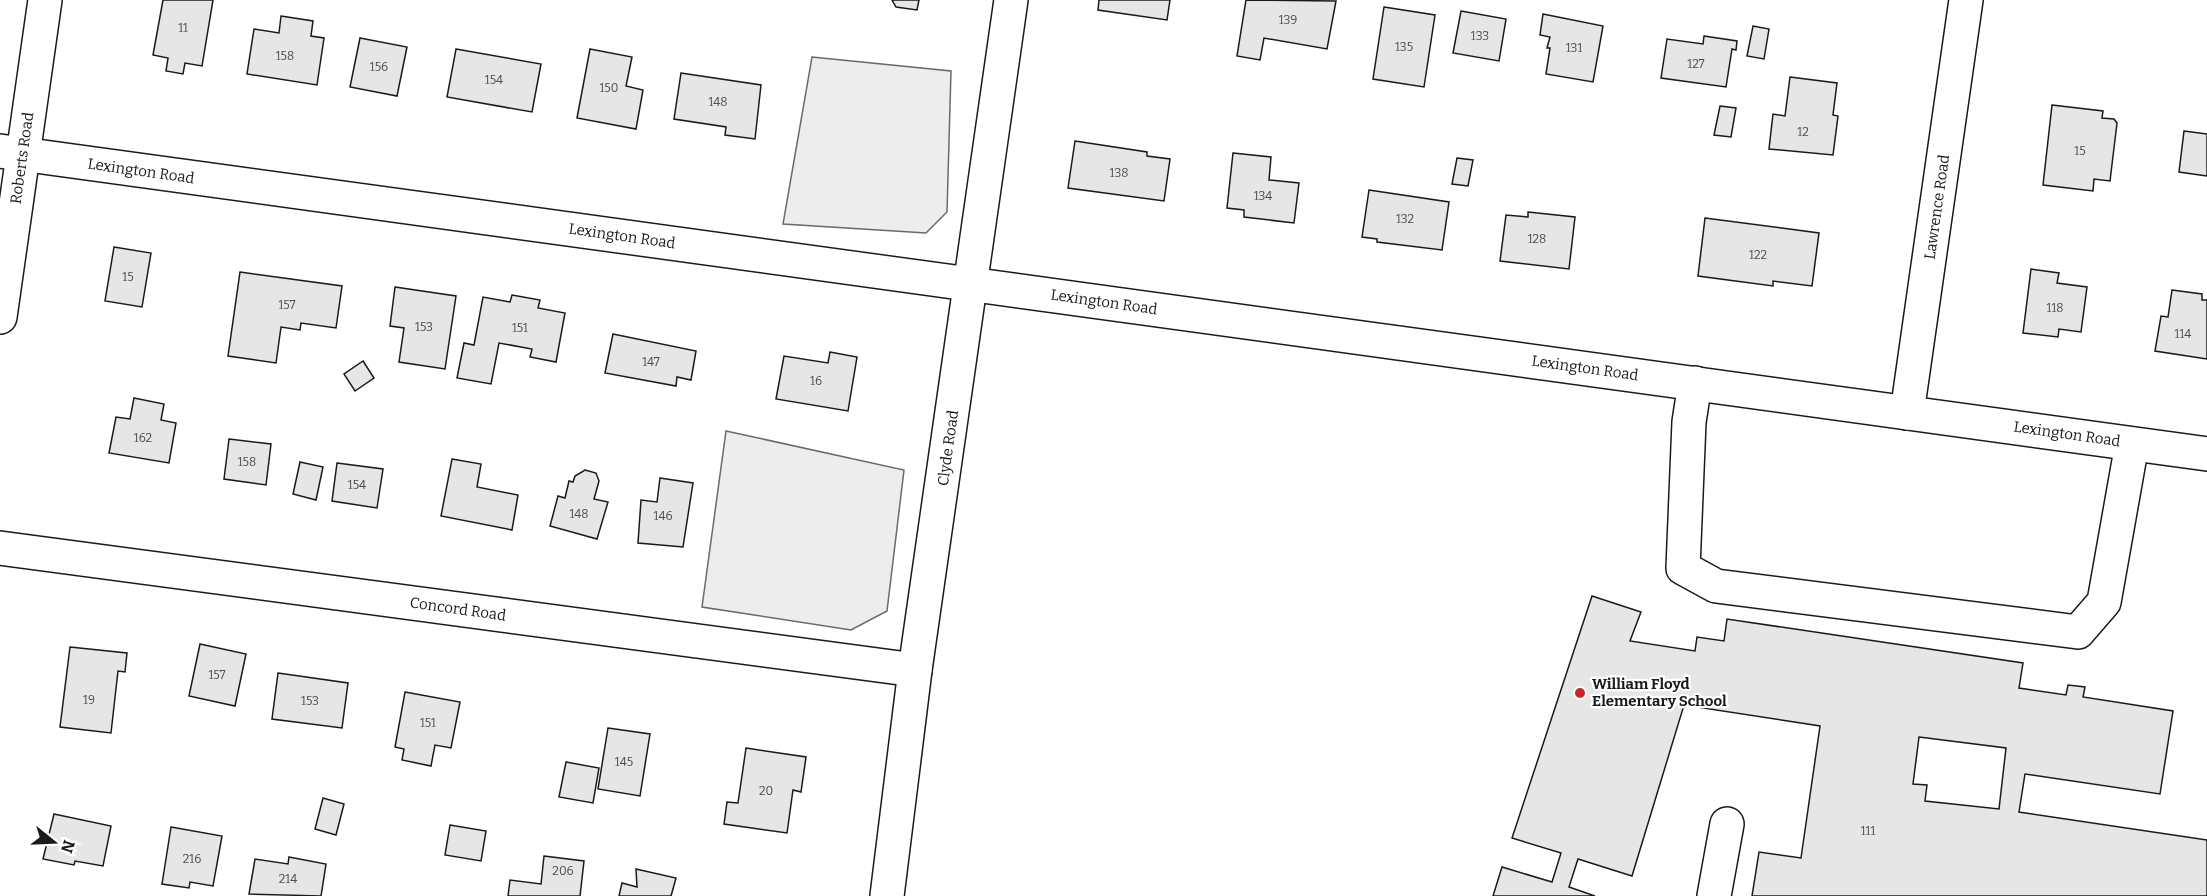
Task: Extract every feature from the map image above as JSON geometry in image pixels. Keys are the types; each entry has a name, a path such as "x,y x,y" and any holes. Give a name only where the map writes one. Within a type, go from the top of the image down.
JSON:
{"street":[{"name":"Roberts Road","path":"0,317 11,153 45,0"},
{"name":"Clyde Road","path":"887,896 915,670 1011,0"},
{"name":"Lawrence Road","path":"1907,413 1966,0"},
{"name":"Lexington Road","path":"11,153 2207,454"},
{"path":"1695,383 1689,422 1683,568 1716,586 2078,632 2104,602 2132,444"},
{"name":"Concord Road","path":"0,548 915,670"},
{"path":"1714,896 1726,824"}],"shaded area":[{"path":"812,57 951,71 947,212 926,233 783,224"},
{"path":"726,431 904,470 887,611 851,630 702,607"}],"building":[{"path":"163,0 213,0 202,66 185,63 183,74 166,71 168,58 153,55"},
{"path":"892,0 919,0 917,10 896,7"},
{"path":"1099,0 1170,0 1167,20 1098,10"},
{"path":"1246,0 1336,1 1327,49 1264,38 1260,60 1237,56"},
{"path":"1384,7 1435,15 1424,87 1373,79"},
{"path":"1461,11 1506,19 1499,61 1453,53"},
{"path":"1543,14 1603,26 1593,82 1546,74 1550,48 1547,48 1550,37 1540,35"},
{"path":"281,16 313,21 311,36 324,38 317,85 247,74 254,29 279,33"},
{"path":"1753,26 1769,29 1764,59 1747,56"},
{"path":"1704,36 1737,41 1736,50 1732,49 1726,87 1661,78 1667,39 1703,44"},
{"path":"360,38 407,47 397,96 350,87"},
{"path":"456,49 541,64 532,112 447,97"},
{"path":"590,49 632,57 626,86 643,90 636,129 577,118"},
{"path":"681,73 761,85 755,139 725,135 726,127 674,119"},
{"path":"1790,77 1837,83 1833,115 1838,116 1833,155 1769,149 1773,114 1785,116"},
{"path":"2052,105 2103,111 2102,118 2114,119 2117,123 2110,181 2094,179 2093,191 2043,185"},
{"path":"1720,106 1736,108 1731,137 1714,135"},
{"path":"2184,131 2207,134 2207,176 2179,172"},
{"path":"1075,141 1147,152 1147,156 1170,159 1164,201 1068,188"},
{"path":"1233,153 1271,157 1269,180 1299,183 1294,223 1244,217 1244,210 1227,208"},
{"path":"1457,158 1473,160 1468,186 1452,184"},
{"path":"1369,190 1449,202 1442,250 1377,242 1377,239 1362,237"},
{"path":"1528,212 1575,217 1569,269 1500,261 1506,215 1528,217"},
{"path":"1705,218 1819,233 1812,286 1773,281 1773,286 1698,276"},
{"path":"114,247 151,253 142,307 105,301"},
{"path":"2031,269 2059,273 2057,283 2087,287 2081,332 2059,329 2058,337 2023,333"},
{"path":"240,272 342,286 336,328 301,323 300,330 281,327 276,363 228,356"},
{"path":"395,287 456,296 445,369 399,362 404,328 390,326"},
{"path":"2172,290 2202,294 2202,300 2207,300 2207,359 2155,351 2161,316 2168,317"},
{"path":"512,295 540,300 538,308 565,313 556,362 530,357 532,349 499,343 491,384 457,378 464,343 474,345 483,297 510,302"},
{"path":"613,334 696,351 691,380 677,377 676,386 605,373"},
{"path":"830,352 857,357 848,411 776,399 784,356 828,363"},
{"path":"363,361 374,378 355,391 344,374"},
{"path":"134,398 164,404 161,420 176,423 169,463 109,453 116,417 130,419"},
{"path":"229,439 271,444 266,485 224,479"},
{"path":"452,459 481,464 477,487 518,495 512,530 441,516"},
{"path":"300,462 323,467 316,500 293,494"},
{"path":"337,463 383,469 377,508 332,501"},
{"path":"585,470 596,473 599,481 594,499 608,502 597,539 550,526 558,496 565,498 569,481 573,482 575,476"},
{"path":"660,478 693,483 683,547 638,543 641,500 657,502"},
{"path":"1592,596 1641,612 1630,641 1695,651 1697,637 1724,641 1727,619 2023,663 2019,688 2066,695 2068,685 2085,687 2083,697 2173,711 2160,794 2025,774 2019,812 2207,840 2207,896 1752,896 1759,852 1801,858 1820,726 1684,705 1632,876 1578,859 1569,887 1595,896 1493,896 1502,867 1552,882 1561,853 1512,838","holes":["1919,737 2006,748 1999,809 1925,801 1927,785 1913,784"]},
{"path":"200,644 246,654 235,706 189,696"},
{"path":"70,647 127,653 125,672 118,671 111,733 60,727"},
{"path":"278,673 348,683 342,728 272,719"},
{"path":"405,692 460,702 451,748 435,745 431,766 402,760 404,749 395,747"},
{"path":"608,728 650,734 640,796 598,789"},
{"path":"746,748 806,757 801,792 793,790 787,833 724,824 727,802 738,803"},
{"path":"566,762 599,768 593,803 559,797"},
{"path":"323,798 344,804 336,835 315,829"},
{"path":"54,814 111,826 103,866 75,861 74,865 43,859"},
{"path":"450,825 486,831 481,861 445,855"},
{"path":"171,827 222,836 213,886 190,882 189,888 162,884"},
{"path":"544,856 584,861 580,896 508,896 510,880 541,884"},
{"path":"289,857 326,864 321,896 249,894 255,859 288,864"},
{"path":"636,869 676,878 671,896 619,896 622,883 637,887"}],"place":[{"name":"William Floyd Elementary School","path":"1580,693"}]}
